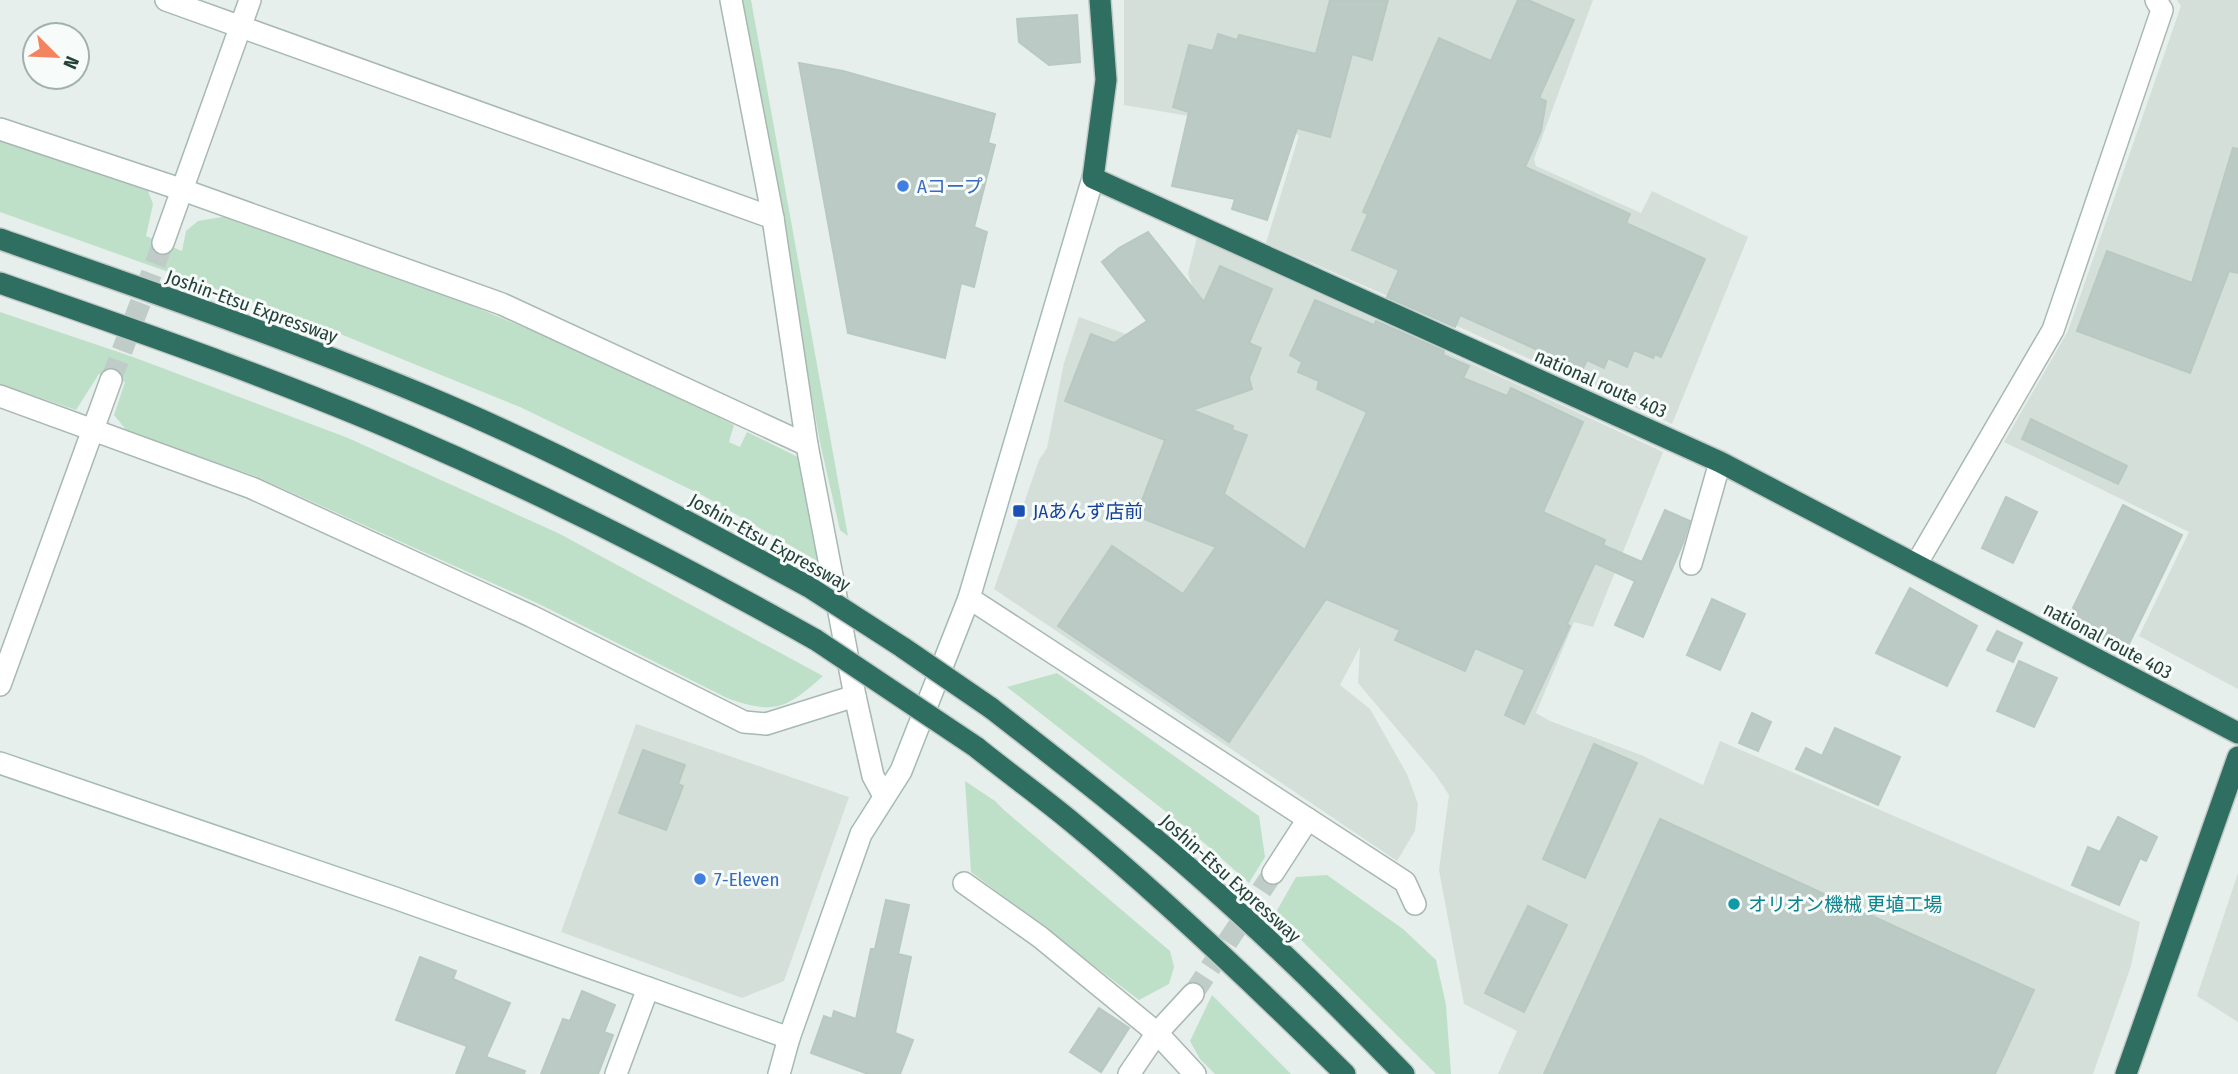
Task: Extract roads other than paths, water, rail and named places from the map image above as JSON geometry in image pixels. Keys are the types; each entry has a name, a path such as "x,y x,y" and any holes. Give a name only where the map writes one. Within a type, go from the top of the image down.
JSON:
{"highway":[{"path":"1093,178 1105,80 1100,0"},
{"name":"national route 403","path":"1093,178 1720,462 2238,733"},
{"name":"Joshin-Etsu Expressway","path":"0,239 283,341 427,397 555,454 686,520 809,587 991,708 1102,794 1205,882 1404,1074"},
{"path":"0,283 265,378 407,436 652,550 816,640 976,747 1073,823 1262,992 1345,1074"},
{"path":"2126,1074 2238,757"}],"street":[{"path":"166,0 773,218"},
{"path":"163,243 250,0"},
{"path":"732,0 773,218 807,445 855,696 873,776 884,796"},
{"path":"1917,563 2053,330 2159,5"},
{"path":"0,129 183,190 502,304 807,445"},
{"path":"779,1074 789,1038 861,834 901,771 969,598 1093,178"},
{"path":"0,685 111,380"},
{"path":"0,396 252,488 531,617 744,722 766,724 855,696"},
{"path":"1691,564 1720,462"},
{"path":"969,598 1405,882 1415,904"},
{"path":"0,763 789,1038"},
{"path":"1273,873 1308,819"},
{"path":"964,883 1040,937 1157,1033 1195,1074"},
{"path":"616,1074 648,988"},
{"path":"1129,1074 1157,1033 1193,994"}],"tunnel":[{"path":"111,380 163,243"},
{"path":"1193,994 1273,873"}],"place":[{"name":"Aコープ","path":"903,186"},
{"name":"JAあんず店前","path":"1019,511"},
{"name":"7-Eleven","path":"700,879"},
{"name":"オリオン機械 更埴工場","path":"1734,904"}]}
